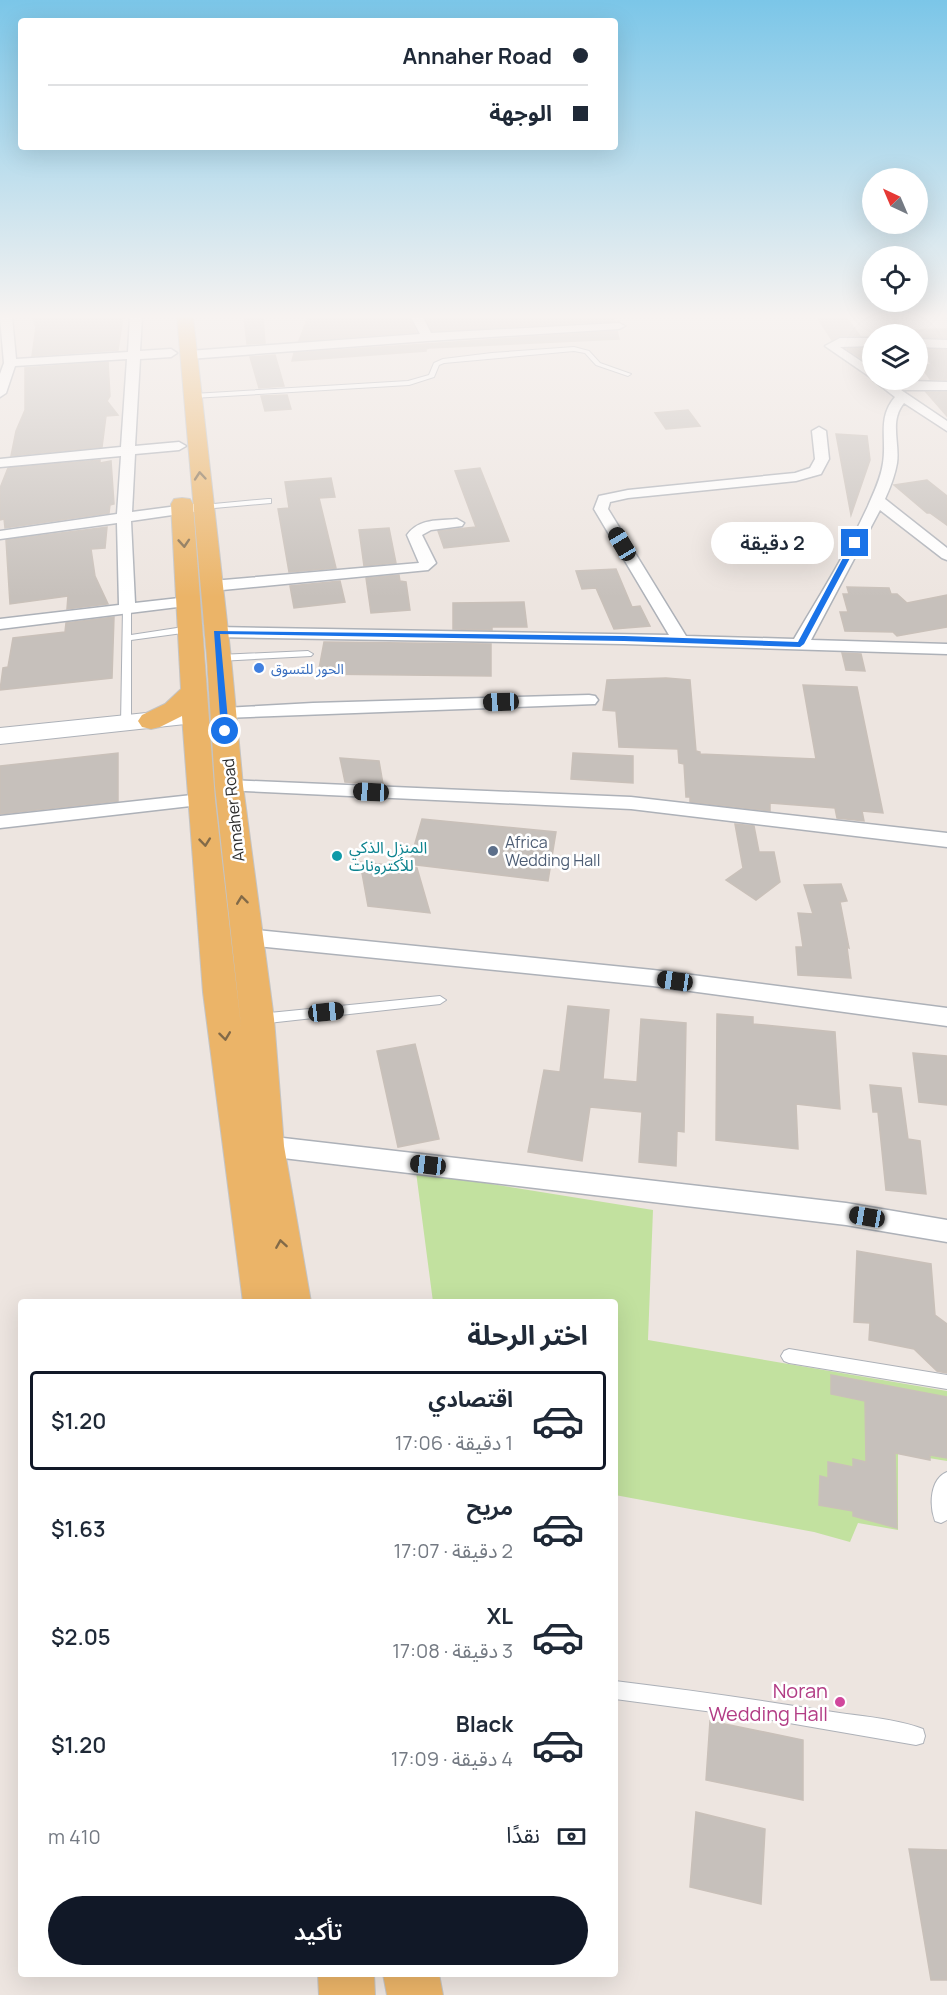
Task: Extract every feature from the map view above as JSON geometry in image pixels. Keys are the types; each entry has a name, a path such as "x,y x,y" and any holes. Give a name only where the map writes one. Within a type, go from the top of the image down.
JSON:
{"main road":[{"name":"Annaher Road","path":"179,410 179,446 212,586 229,786 257,1019 254,1152"},
{"name":"Annaher Road","path":"193,410 193,508 188,602 201,800 219,992 254,1152 290,1299"},
{"path":"0,736 139,723 194,703"},
{"path":"139,723 182,732 197,743"},
{"path":"254,1152 263,1299"},
{"path":"345,1977 347,1995"},
{"path":"412,1977 415,1995"}],"street":[{"path":"127,608 124,518 130,410"},
{"path":"800,644 877,500 892,460 888,417 891,410"},
{"path":"923,410 947,427"},
{"path":"680,640 601,509 604,499 627,494 796,477 816,471 822,459 819,431"},
{"path":"0,463 179,446"},
{"path":"877,500 947,555"},
{"path":"0,536 193,508"},
{"path":"212,586 423,567 428,563 414,535 417,530 424,526 457,523"},
{"path":"0,624 188,602"},
{"path":"218,645 680,640 947,649"},
{"path":"224,713 313,708 589,700"},
{"path":"229,786 631,803 947,840"},
{"path":"0,822 201,800"},
{"path":"247,937 652,978 947,1017"},
{"path":"254,1152 846,1214 947,1231"}],"lane":[{"path":"193,508 268,501"},
{"path":"127,608 127,638 139,723"},
{"path":"127,638 190,629"},
{"path":"218,645 308,654"},
{"path":"257,1019 440,1000"},
{"path":"789,1356 947,1382"},
{"path":"941,1515 941,1487 947,1480"},
{"path":"618,1690 801,1715 916,1736"}],"green space":[{"path":"416,1172 653,1210 648,1340 947,1391 947,1461 898,1453 898,1530 858,1523 850,1542 814,1532 618,1496 618,1299 433,1299"}],"building":[{"path":"25,410 114,410 118,415 106,416 102,447 11,456 16,431"},
{"path":"688,410 700,426 666,429 655,413"},
{"path":"836,434 867,436 870,460 851,515"},
{"path":"100,460 100,463 111,461 114,504 110,505 109,513 5,528 4,519 0,520 0,488 8,468"},
{"path":"480,468 509,541 444,548 438,531 476,527 455,471"},
{"path":"331,478 335,497 319,498 336,568 289,572 278,509 289,508 285,482"},
{"path":"927,480 947,496 947,525 927,513 894,485"},
{"path":"107,527 105,548 91,549 95,576 108,604 67,609 68,596 10,604 6,540"},
{"path":"389,528 396,563 364,566 359,530"},
{"path":"616,569 632,607 640,606 650,626 614,629 596,588 582,589 576,571"},
{"path":"399,575 400,581 406,582 410,610 371,613 366,578"},
{"path":"340,581 345,602 294,608 290,586"},
{"path":"847,587 889,588 891,594 897,594 907,603 947,595 947,627 897,636 893,632 845,631 840,612 848,612 843,594 849,594"},
{"path":"524,602 527,627 492,627 492,630 453,629 453,603"},
{"path":"114,617 112,678 0,690 3,668 8,667 13,638 65,632 66,623"},
{"path":"324,642 491,644 491,676 318,674"},
{"path":"842,653 861,654 865,671 846,670"},
{"path":"666,678 690,680 696,751 700,754 816,759 803,685 857,687 883,813 862,811 864,821 837,818 835,808 770,803 770,811 690,802 690,797 686,797 684,764 679,763 678,749 619,747 616,711 603,710 607,680"},
{"path":"118,753 118,801 0,814 0,766"},
{"path":"573,753 633,756 633,783 571,779"},
{"path":"340,758 379,761 383,784 345,782"},
{"path":"422,819 556,832 548,881 409,864"},
{"path":"735,824 754,826 759,852 774,852 780,882 756,900 726,880 743,868"},
{"path":"360,862 417,868 430,913 368,906"},
{"path":"841,884 847,901 840,902 849,948 847,947 851,978 798,975 796,947 803,947 798,913 813,914 804,885"},
{"path":"568,1006 609,1010 603,1079 637,1082 641,1019 686,1023 684,1132 677,1131 676,1166 639,1162 642,1112 590,1107 582,1161 528,1152 544,1070 560,1072"},
{"path":"717,1014 753,1017 753,1024 835,1032 840,1109 796,1104 798,1149 716,1140"},
{"path":"415,1044 439,1139 398,1147 377,1051"},
{"path":"913,1053 947,1056 947,1105 919,1102"},
{"path":"870,1085 901,1088 908,1139 920,1141 926,1194 886,1190 878,1112 873,1112"},
{"path":"857,1251 931,1264 935,1315 947,1324 947,1373 937,1371 914,1349 869,1340 870,1323 854,1322"},
{"path":"831,1375 947,1397 947,1458 930,1455 930,1460 895,1453 897,1528 853,1516 853,1511 819,1505 820,1476 828,1478 828,1462 853,1467 853,1459 866,1462 865,1401 831,1394"},
{"path":"710,1721 803,1740 803,1800 706,1780"},
{"path":"696,1812 765,1829 761,1904 690,1887"},
{"path":"909,1849 947,1850 947,1980 931,1980"}],"place":[{"name":"الحور للتسوق","path":"259,668"},
{"name":"Africa Wedding Hall","path":"493,851"},
{"name":"المنزل الذكي للأكترونات","path":"337,856"},
{"name":"Noran Wedding Hall","path":"840,1702"}],"route":[{"path":"225,731 216,632 800,644 855,543"}]}
